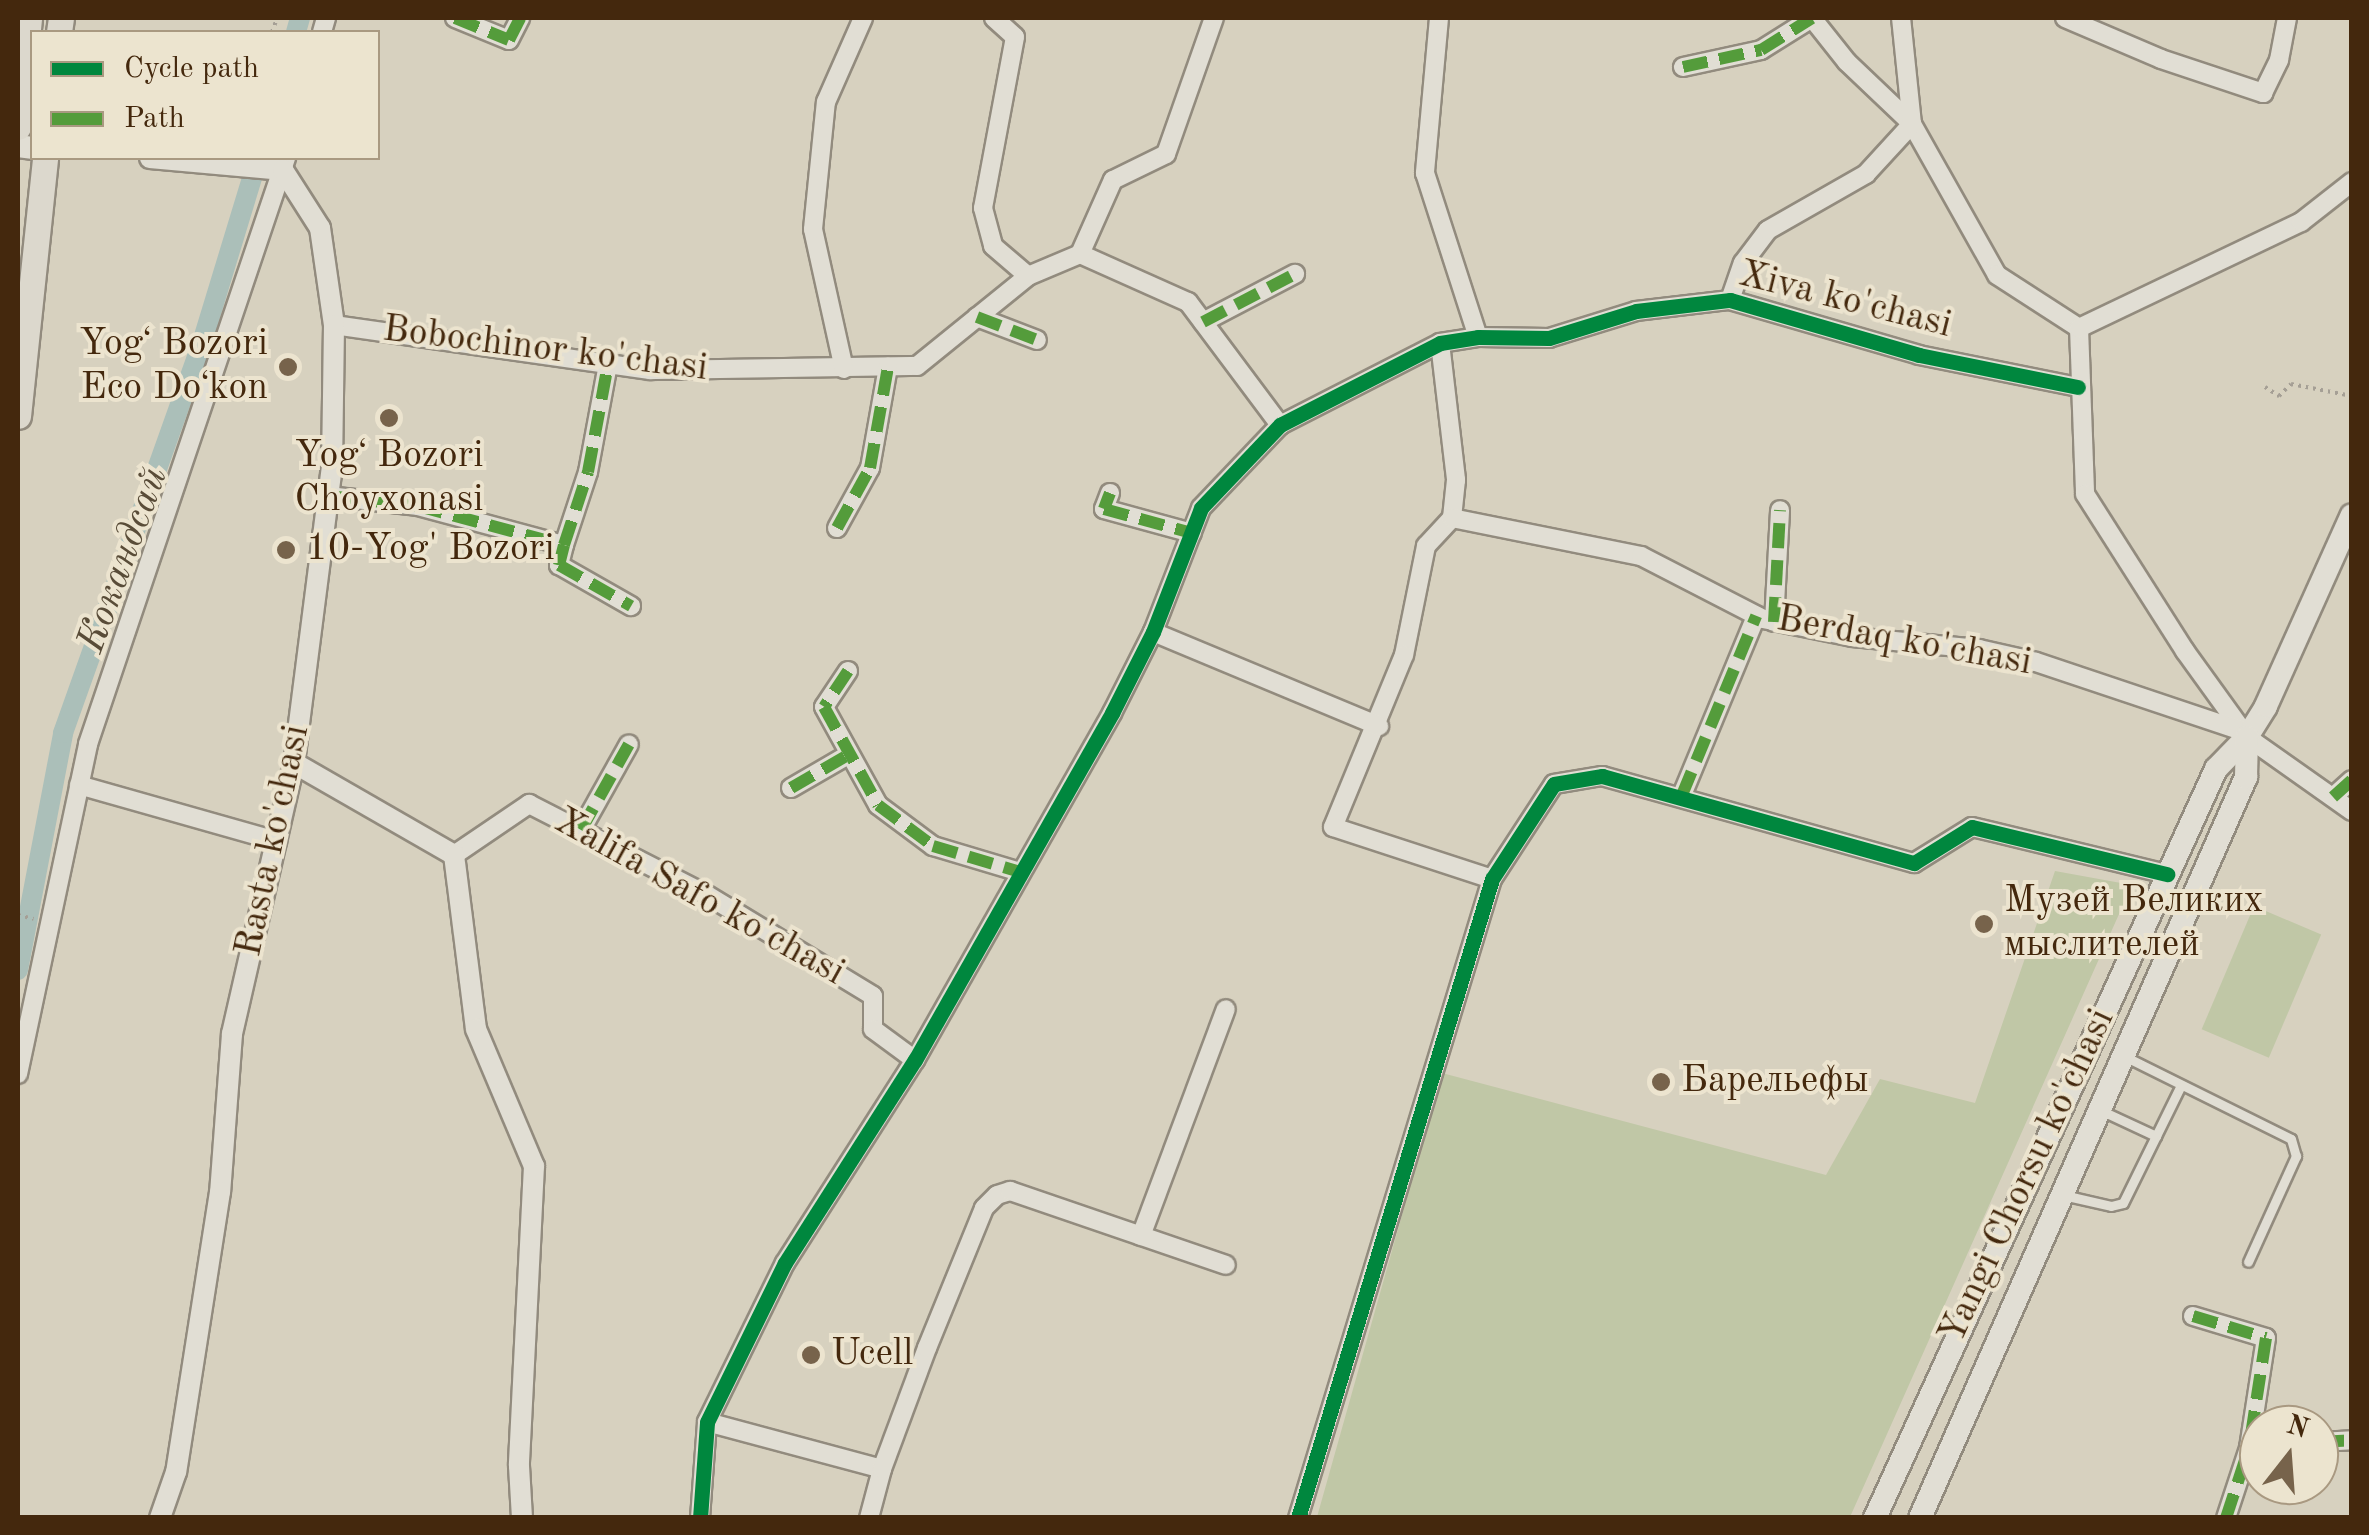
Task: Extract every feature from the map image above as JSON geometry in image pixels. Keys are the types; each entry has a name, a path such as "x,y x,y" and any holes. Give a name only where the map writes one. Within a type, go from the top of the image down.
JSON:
{"main road":[{"path":"18,128 29,18"},
{"path":"18,416 45,160"},
{"name":"Yangi Chorsu ko'chasi","path":"1875,1518 2216,768 2266,706 2352,515"},
{"name":"Yangi Chorsu ko'chasi","path":"1920,1518 2246,776 2246,735"}],"street":[{"path":"455,18 509,40 520,18"},
{"path":"844,369 813,229 826,102 863,18"},
{"path":"994,18 1015,37 983,208 993,246 1028,276"},
{"path":"1214,18 1166,154 1113,180 1080,254 1188,302 1280,425"},
{"path":"1440,18 1425,173 1478,338"},
{"path":"1683,67 1760,50 1812,18 1847,62 1912,124 1996,275 2079,328"},
{"path":"1730,300 1744,264 1768,230 1866,174 1912,124 1901,18"},
{"path":"2065,18 2161,59 2263,93 2279,60 2288,18"},
{"path":"18,1074 94,726 284,164 177,160"},
{"name":"Rasta ko'chasi","path":"160,1518 176,1472 214,1231 232,1034 294,763 328,496 334,325 320,228 284,164"},
{"path":"2079,328 2300,222 2352,182"},
{"name":"Bobochinor ko'chasi","path":"334,325 650,370 917,366 1028,276 1080,254"},
{"path":"1204,322 1296,274"},
{"name":"Xiva ko'chasi","path":"707,1422 785,1263 916,1060 1112,713 1153,632 1201,508 1280,425 1440,343 1478,338 1549,338 1636,311 1730,300 1919,354 2078,387"},
{"path":"977,318 1037,340"},
{"path":"2079,328 2078,387 2085,494 2184,651 2246,735 2352,810"},
{"path":"1440,343 1456,480 1452,518 1426,546 1404,655 1379,726 1334,827 1492,879"},
{"path":"608,364 588,472 558,565 631,606"},
{"path":"838,528 870,468 888,367"},
{"path":"1110,492 1104,510 1192,533"},
{"path":"328,496 418,506 564,545"},
{"path":"1682,795 1765,619 1780,510"},
{"name":"Berdaq ko'chasi","path":"1452,518 1641,556 1765,619 1852,637 1979,649 2036,662 2246,735"},
{"path":"1153,632 1379,726"},
{"path":"848,671 824,707 878,805 934,846 1020,872"},
{"path":"581,830 629,744"},
{"path":"791,788 848,756"},
{"path":"294,763 454,855 476,1029 534,1166 519,1466 522,1518"},
{"path":"1298,1518 1492,879 1554,784 1602,776 1682,795 1914,863 1972,827 2168,874"},
{"path":"2333,797 2352,780"},
{"path":"79,785 277,841"},
{"name":"Xalifa Safo ko'chasi","path":"454,855 529,804 707,896 873,996 873,1028 916,1060"},
{"path":"1141,1236 1226,1009"},
{"path":"869,1518 882,1470 984,1208 996,1195 1010,1191 1226,1265"},
{"path":"2194,1316 2266,1338 2259,1405"},
{"path":"700,1518 707,1422 882,1470"},
{"path":"2226,1518 2239,1486"}],"lane":[{"path":"2123,1056 2291,1139 2296,1156 2248,1262"},
{"path":"2063,1195 2112,1206 2122,1203 2180,1087"},
{"path":"2100,1110 2156,1136"}],"path":[{"path":"2265,386 2279,396 2290,384 2352,396"},
{"path":"18,915 40,921"}],"green space":[{"path":"2055,871 2132,885 1850,1517 1317,1517 1442,1073 1826,1175 1880,1079 1975,1103"},
{"path":"2254,906 2321,935 2269,1058 2202,1029"}],"waterway":[{"name":"Кокандсай","path":"297,30 300,18"},
{"name":"Кокандсай","path":"18,970 63,733 204,336 257,160"}],"marked path":[{"path":"455,18 509,40 520,18"},
{"path":"1683,67 1761,50 1812,18"},
{"path":"1203,322 1295,274"},
{"path":"977,317 1037,340"},
{"path":"564,545 588,472 608,364"},
{"path":"837,528 870,468 888,367"},
{"path":"1110,493 1104,509 1192,533"},
{"path":"328,496 418,506 564,545 559,565 631,606"},
{"path":"1774,622 1780,510"},
{"path":"1682,795 1756,616"},
{"path":"848,671 824,707 878,805 933,846 1020,872"},
{"path":"581,830 629,744"},
{"path":"791,788 848,755"},
{"path":"2333,797 2352,780"},
{"path":"2193,1316 2266,1338 2256,1405"},
{"path":"2339,1441 2352,1440"},
{"path":"2226,1518 2239,1478"}],"cycle path":[{"path":"700,1518 707,1422 785,1263 915,1060 1112,713 1153,632 1201,508 1280,425 1440,343 1478,337 1549,338 1636,311 1730,300 1919,355 2078,387"},
{"path":"1298,1518 1492,879 1554,784 1602,776 1914,863 1972,827 2167,874"}],"place":[{"name":"Yogʻ Bozori Eco Doʻkon","path":"288,367"},
{"name":"Yogʻ Bozori Choyxonasi","path":"389,418"},
{"name":"10-Yog' Bozori","path":"286,550"},
{"name":"Музей Великих мыслителей","path":"1984,924"},
{"name":"Барельефы","path":"1661,1082"},
{"name":"Ucell","path":"811,1355"}]}
